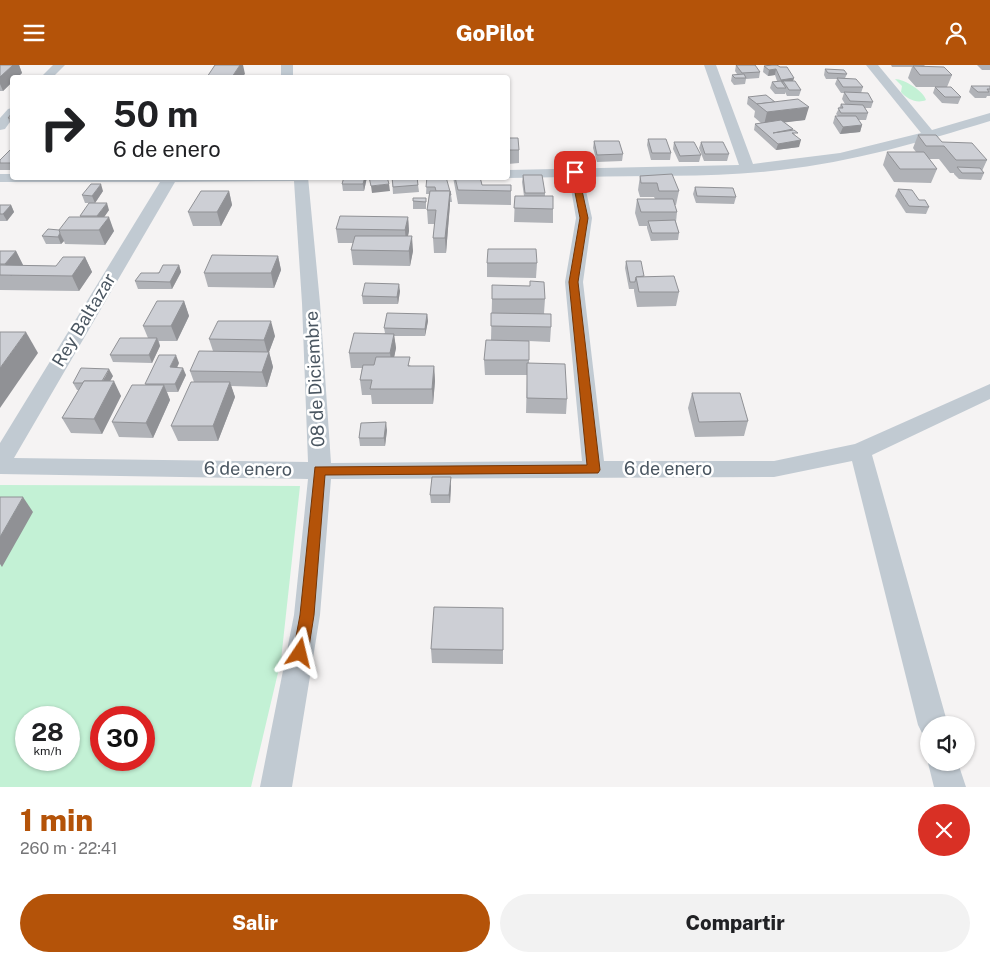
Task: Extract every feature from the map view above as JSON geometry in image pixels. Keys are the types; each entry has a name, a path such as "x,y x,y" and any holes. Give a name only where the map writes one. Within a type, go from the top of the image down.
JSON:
{"street":[{"path":"49,75 59,65"},
{"path":"710,65 748,169"},
{"path":"872,65 930,136"},
{"path":"0,126 10,114"},
{"path":"510,174 748,169 792,166 830,160 930,136 990,117"},
{"path":"575,172 584,218 574,282 594,470"},
{"name":"Rey Baltazar","path":"0,464 168,180"},
{"name":"08 de Diciembre","path":"276,787 307,615 320,471 311,303 301,180"},
{"name":"6 de enero","path":"0,464 320,471 774,469 860,451 990,391"},
{"path":"860,451 931,716"},
{"path":"945,771 950,787"}],"green space":[{"path":"895,79 913,86 922,93 926,100 916,101 906,97 901,92 902,86"},
{"path":"0,485 300,486 281,660 251,787 0,787"}],"building":[{"path":"0,65 13,65 0,77"},
{"path":"215,65 240,65 233,75 208,75"},
{"path":"736,65 755,65 760,72 742,73"},
{"path":"764,66 787,67 794,78 781,80 776,69 769,70"},
{"path":"913,66 944,67 952,75 920,75"},
{"path":"825,69 844,70 847,74 828,73"},
{"path":"744,74 746,78 735,78 732,75"},
{"path":"837,78 856,79 863,87 843,87"},
{"path":"781,81 786,88 777,88 772,82"},
{"path":"783,81 795,81 801,90 789,90"},
{"path":"971,86 990,86 990,89 987,89 989,92 978,92"},
{"path":"935,87 951,87 961,97 945,97"},
{"path":"844,92 868,93 873,102 850,101"},
{"path":"766,95 775,102 757,104 748,97"},
{"path":"798,99 809,107 767,112 757,104"},
{"path":"841,104 863,105 868,113 841,113 838,108 843,108"},
{"path":"835,116 856,116 862,125 843,127"},
{"path":"781,120 793,129 773,133 794,130 798,133 792,133 801,140 778,144 755,124"},
{"path":"918,135 936,135 942,142 972,143 987,160 956,160 944,146 926,146"},
{"path":"510,138 518,138 519,150 510,150"},
{"path":"648,139 666,139 671,153 652,153"},
{"path":"594,141 619,141 623,154 597,155"},
{"path":"674,142 694,142 701,155 680,156"},
{"path":"701,142 723,142 729,154 705,154"},
{"path":"10,150 10,163 0,163 0,160"},
{"path":"887,152 924,152 937,169 900,169"},
{"path":"957,167 980,168 984,173 962,173"},
{"path":"672,174 679,191 659,191 657,183 641,183 640,176"},
{"path":"523,175 542,175 545,193 525,193"},
{"path":"343,180 364,180 363,184 342,184"},
{"path":"370,180 388,180 389,184 371,186"},
{"path":"392,180 417,180 418,185 393,187"},
{"path":"427,180 447,180 450,191 436,191 435,187 426,187"},
{"path":"456,180 481,180 482,185 511,185 511,191 458,190"},
{"path":"91,184 101,184 92,196 82,195"},
{"path":"695,187 733,188 736,197 697,196"},
{"path":"898,189 912,190 919,200 925,200 929,207 909,206"},
{"path":"201,191 229,191 217,212 188,212"},
{"path":"430,191 450,191 445,238 433,238 436,210 427,210"},
{"path":"515,196 553,196 553,209 514,208"},
{"path":"413,198 426,198 426,202 413,201"},
{"path":"637,199 673,199 677,212 641,212"},
{"path":"89,203 107,203 97,216 80,216"},
{"path":"0,205 11,205 3,214 0,214"},
{"path":"340,216 408,217 405,230 336,229"},
{"path":"69,217 109,217 99,230 59,230"},
{"path":"675,220 679,233 652,233 648,221"},
{"path":"48,229 59,230 58,237 42,236"},
{"path":"355,236 412,236 409,251 351,250"},
{"path":"488,249 536,249 537,263 487,263"},
{"path":"0,251 16,251 5,264 0,264"},
{"path":"212,255 278,256 271,273 204,273"},
{"path":"63,257 85,257 72,276 0,275 0,265 56,266"},
{"path":"626,261 641,261 644,276 636,277 635,282 630,282"},
{"path":"163,265 179,265 170,282 135,281 141,273 159,273"},
{"path":"674,276 679,292 639,292 636,277"},
{"path":"530,281 544,282 545,299 492,299 492,285 530,286"},
{"path":"365,283 399,284 397,297 362,296"},
{"path":"157,301 184,301 171,326 143,326"},
{"path":"387,313 427,314 425,329 384,328"},
{"path":"491,313 551,314 551,327 491,326"},
{"path":"218,321 271,321 264,340 209,339"},
{"path":"0,332 26,332 0,368"},
{"path":"354,333 394,334 390,353 349,353"},
{"path":"120,338 157,338 149,355 110,355"},
{"path":"486,340 529,341 529,360 484,360"},
{"path":"199,351 269,352 262,372 190,371"},
{"path":"159,355 176,355 170,367 183,368 175,384 145,384"},
{"path":"376,357 410,357 408,366 434,366 432,389 370,389 372,380 360,380 363,365 374,365"},
{"path":"527,363 565,364 567,399 527,398"},
{"path":"81,368 109,369 102,381 73,383"},
{"path":"84,381 114,381 94,419 62,418"},
{"path":"191,382 230,382 213,426 171,426"},
{"path":"132,385 164,385 146,423 112,422"},
{"path":"692,393 740,393 748,421 699,422"},
{"path":"386,422 384,438 359,438 361,423"},
{"path":"432,477 451,477 449,495 430,495"},
{"path":"0,497 23,497 0,537"},
{"path":"434,607 503,608 503,650 431,649"}],"route":[{"path":"300,653 307,615 320,471 594,470 574,282 584,218 575,172"}]}
